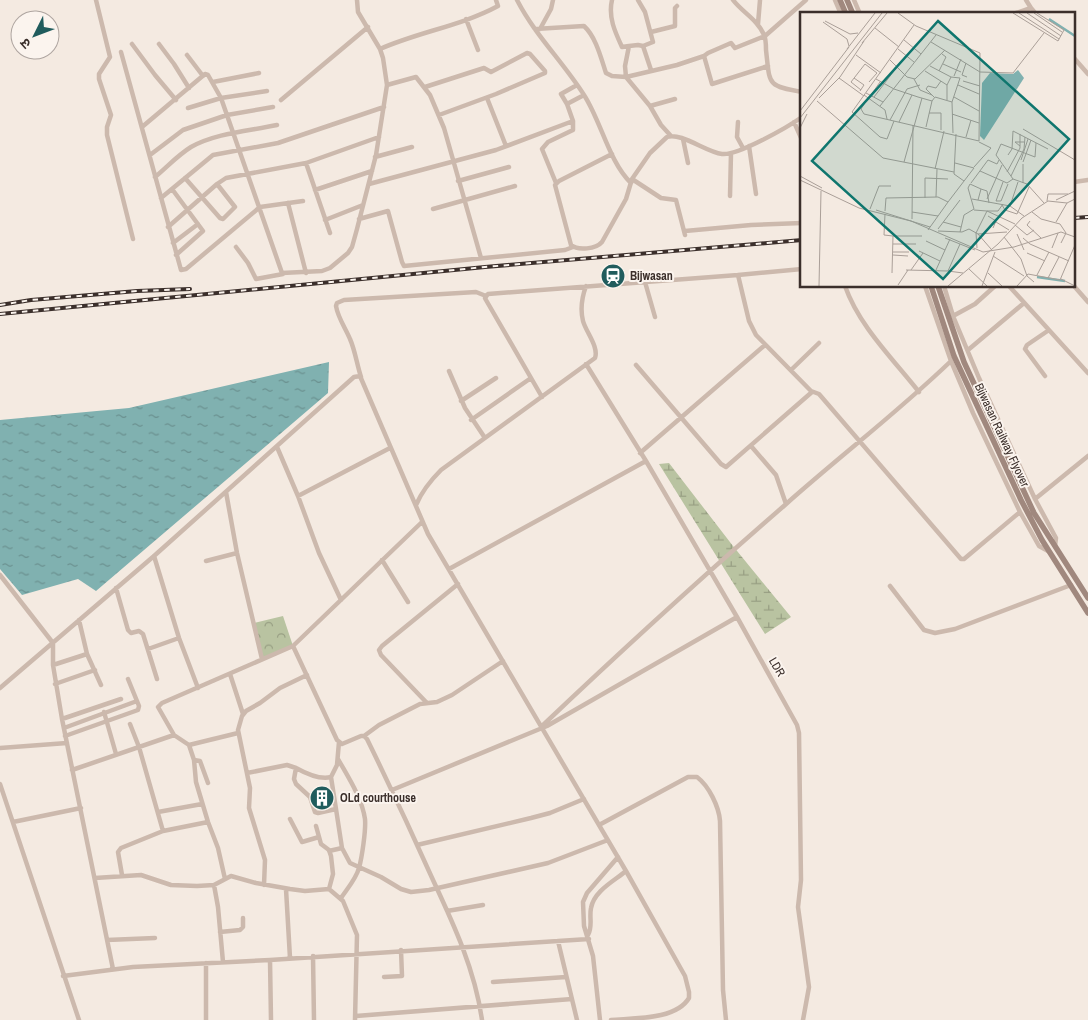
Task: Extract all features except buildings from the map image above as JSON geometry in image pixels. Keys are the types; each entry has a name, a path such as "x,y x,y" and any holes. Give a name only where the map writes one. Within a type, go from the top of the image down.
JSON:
{"main road":[{"path":"840,0 845,12"},
{"path":"847,0 852,12"},
{"name":"Bijwasan Railway Flyover","path":"932,288 962,372 1021,500 1042,540 1088,613"},
{"name":"Bijwasan Railway Flyover","path":"939,288 964,362 1034,512 1086,595"},
{"path":"1078,597 1086,595"}],"street":[{"path":"96,0 110,57 99,74 111,115 107,127 107,135 133,239"},
{"path":"236,247 248,263 256,279 325,270 348,253 355,239 376,157 387,85 385,66 380,49 358,12 357,0"},
{"path":"380,49 498,6 496,0"},
{"path":"517,0 538,29 546,46 584,95 619,170 632,181 661,198 676,200 685,233 751,225 800,223"},
{"path":"538,29 551,9 553,0"},
{"path":"612,0 610,12 612,23 622,47 643,46 653,42 645,12 638,0"},
{"path":"650,32 676,26 676,0"},
{"path":"733,0 758,24 765,36 769,78 772,84 800,92"},
{"path":"758,24 760,0"},
{"path":"538,29 584,26 592,38 606,73 612,76 626,76 677,65 704,56 708,52 731,43 735,48 765,36 806,0"},
{"path":"835,0 840,12"},
{"path":"854,0 859,12"},
{"path":"1026,0 1034,12"},
{"path":"1019,12 1031,8"},
{"path":"466,19 478,50"},
{"path":"281,100 368,27"},
{"path":"132,44 176,100"},
{"path":"159,44 189,88"},
{"path":"629,46 625,66 626,76 671,136 720,154 732,153 773,135 800,118"},
{"path":"643,46 651,70"},
{"path":"121,52 180,269 184,270 260,207 303,201"},
{"path":"425,87 484,68 491,72 527,53 546,71 487,98 440,115"},
{"path":"187,55 203,76"},
{"path":"704,56 712,84 768,66"},
{"path":"1077,65 1088,74"},
{"path":"213,82 259,72"},
{"path":"142,127 207,74 221,98 283,274"},
{"path":"387,85 416,77 425,87 440,115 481,258"},
{"path":"573,247 555,189 556,183 542,149 548,142 573,130 573,120 561,94 577,85"},
{"path":"188,108 221,98 267,91"},
{"path":"567,104 584,95"},
{"path":"487,98 506,146"},
{"path":"650,106 675,98"},
{"path":"150,155 183,130 227,115 272,107"},
{"path":"161,198 213,155 278,143 384,107"},
{"path":"369,184 454,162 506,146 573,120"},
{"path":"738,122 737,137 742,148"},
{"path":"794,122 800,136"},
{"path":"155,177 193,147 214,138 277,125"},
{"path":"359,219 388,212 404,266 566,250 573,247 576,249 596,247 602,242 626,199 632,181 650,153 667,137 671,136"},
{"path":"168,227 226,178 306,163 379,137"},
{"path":"683,139 688,163"},
{"path":"749,146 756,194"},
{"path":"376,157 412,147"},
{"path":"730,196 732,153"},
{"path":"556,183 612,154"},
{"path":"306,163 330,233"},
{"path":"458,181 509,167"},
{"path":"316,190 372,171"},
{"path":"185,178 221,219 234,210 234,205 217,184"},
{"path":"433,209 515,186"},
{"path":"172,190 203,232 176,255"},
{"path":"288,203 306,273"},
{"path":"325,220 363,205"},
{"path":"173,243 198,224"},
{"path":"611,1020 667,1014 681,1007 688,1001 689,995 685,976 626,870 422,522 360,377 349,338 342,325 336,306 338,302 344,300 476,292 486,296 800,269"},
{"path":"738,275 749,321 756,335 812,392 819,394 962,559 1020,512"},
{"path":"645,282 656,317"},
{"path":"416,505 422,493 437,475 596,355 582,315 582,300 586,286"},
{"path":"846,288 849,298 864,322 919,392"},
{"path":"927,288 951,362 973,412 1020,512 1039,546 1050,552"},
{"path":"945,288 953,316 968,350 1035,499 1056,538 1054,544"},
{"path":"953,316 975,304 993,288"},
{"path":"1011,288 1088,373"},
{"path":"1076,288 1088,302"},
{"path":"486,296 486,300 542,397"},
{"path":"968,350 1024,303"},
{"path":"1045,376 1025,349 1026,345 1049,330"},
{"path":"791,370 819,343"},
{"path":"640,453 765,345"},
{"path":"541,727 650,625 786,504 919,392 951,362"},
{"name":"LDR","path":"586,364 646,461 796,721 799,733 801,880 798,902 805,963 810,987 803,1020"},
{"path":"636,365 681,419 724,466 728,467 812,392"},
{"path":"449,371 471,420 485,438"},
{"path":"0,688 154,556 354,377 360,377"},
{"path":"461,401 496,378"},
{"path":"471,420 531,378"},
{"path":"751,446 776,475 786,504"},
{"path":"277,447 319,553 341,600"},
{"path":"298,496 390,448"},
{"path":"1035,499 1088,456"},
{"path":"449,569 646,461"},
{"path":"226,492 237,553 262,660"},
{"path":"225,879 218,848 196,782 194,760 189,745 174,736 158,710 158,706 293,646 422,522"},
{"path":"206,560 237,553"},
{"path":"154,556 179,638 198,688"},
{"path":"382,560 408,602"},
{"path":"0,575 53,643 55,684 114,969"},
{"path":"426,702 381,655 379,650 458,584"},
{"path":"890,586 924,630 935,633 955,629 1071,585"},
{"path":"116,588 128,630 131,633 141,632 157,679"},
{"path":"392,790 551,724 737,617"},
{"path":"78,620 87,654 101,685"},
{"path":"148,649 179,638"},
{"path":"293,646 339,742 338,759 331,777 342,848 350,863 377,875 406,892 430,890 436,887 548,863 608,840"},
{"path":"53,665 87,654"},
{"path":"339,742 346,743 364,736 379,725 426,702 437,702 452,695 503,661"},
{"path":"55,684 95,670"},
{"path":"230,674 243,714 238,733 250,788 249,808 265,860 264,885"},
{"path":"243,714 280,688 307,675"},
{"path":"65,736 138,710 139,706 128,679"},
{"path":"62,719 121,699"},
{"path":"64,728 137,701"},
{"path":"102,706 116,754"},
{"path":"130,724 139,747 162,830"},
{"path":"189,745 238,733"},
{"path":"72,770 174,736"},
{"path":"364,736 392,790 463,946 482,1020"},
{"path":"0,748 67,742"},
{"path":"338,759 358,797 365,829 359,868 355,878 341,898"},
{"path":"194,760 200,761 208,783"},
{"path":"247,773 287,765 308,774 325,778 331,777"},
{"path":"296,768 294,778 296,784 309,795 315,812 318,813 336,808"},
{"path":"599,825 688,777 697,777 702,781 718,809 720,821 723,990 726,1020"},
{"path":"0,784 79,1020"},
{"path":"417,845 550,813 584,799"},
{"path":"158,812 202,804"},
{"path":"13,822 80,808"},
{"path":"290,820 302,842 319,837"},
{"path":"122,875 118,850 162,830 208,822"},
{"path":"316,826 321,844 329,851 333,874 329,889"},
{"path":"329,851 342,848"},
{"path":"600,1020 593,956 584,926 584,899 591,887 618,858"},
{"path":"588,937 591,927 590,910 594,899 598,893 626,870"},
{"path":"95,878 141,875 177,886 214,885 231,876 264,885 305,891 329,889 341,898 356,930 358,953 356,1018 572,999"},
{"path":"214,885 218,906 223,962"},
{"path":"286,888 290,958"},
{"path":"447,911 483,905"},
{"path":"220,932 240,930 243,927 243,918"},
{"path":"63,976 114,969 558,941 588,937"},
{"path":"107,940 155,938"},
{"path":"558,941 577,1020"},
{"path":"384,977 402,976 401,950"},
{"path":"313,956 314,1020"},
{"path":"270,960 271,1020"},
{"path":"206,963 206,1020"},
{"path":"494,982 566,977"}],"green space":[{"path":"669,463 791,617 765,634 659,464"},
{"path":"283,616 293,646 262,659 254,623"}],"water":[{"path":"329,362 328,393 96,591 78,579 22,595 0,569 0,420 129,408"}],"railway":[{"path":"1076,218 1088,217"},
{"path":"0,314 485,267 800,240"},
{"path":"0,305 31,300 137,291 190,289"}],"place":[{"name":"Bijwasan","path":"613,276"},
{"name":"OLd courthouse","path":"322,798"}]}
